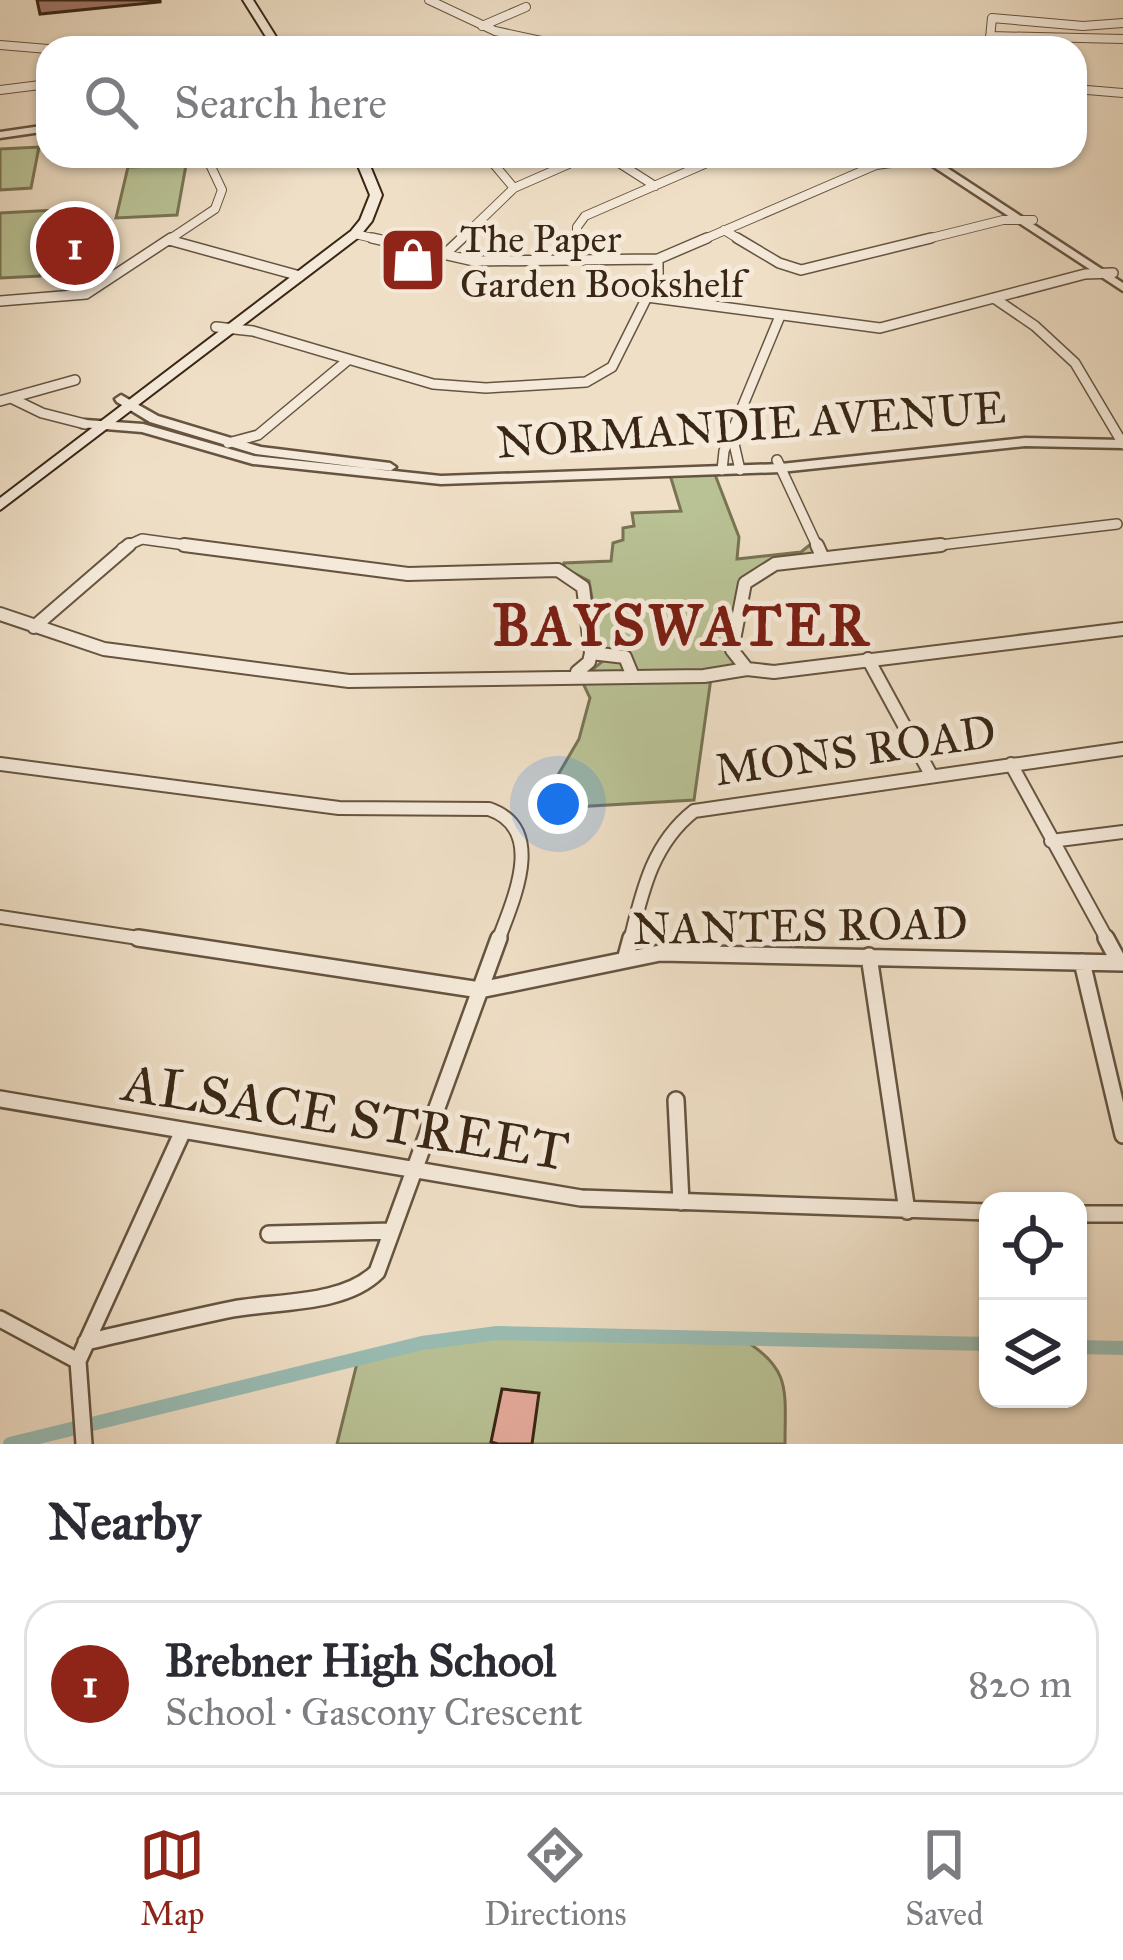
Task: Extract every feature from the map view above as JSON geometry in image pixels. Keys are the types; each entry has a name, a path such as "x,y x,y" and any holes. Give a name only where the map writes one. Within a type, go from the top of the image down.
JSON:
{"main road":[{"path":"248,0 270,36"},
{"path":"262,0 284,36"},
{"path":"0,505 128,401 234,325 342,232 358,212 363,188 353,168"},
{"path":"294,274 367,221 376,195 365,168"},
{"path":"0,489 85,424 128,401"}],"street":[{"path":"429,0 481,26 523,36"},
{"path":"481,26 526,7"},
{"path":"990,36 989,23 994,17 1083,26 1123,23"},
{"path":"1087,38 1123,39"},
{"path":"0,45 36,48"},
{"path":"0,90 36,86"},
{"path":"1087,86 1106,87"},
{"path":"1087,88 1123,93"},
{"path":"0,138 36,133"},
{"path":"0,301 86,294 222,200 212,168"},
{"path":"497,168 514,188"},
{"path":"444,255 514,188 560,168"},
{"path":"627,168 655,186"},
{"path":"577,259 582,219 696,168"},
{"path":"355,234 474,261 658,259 869,168"},
{"path":"946,168 1090,268 1113,276 1123,288"},
{"path":"724,230 779,263 800,269 1017,217"},
{"path":"170,240 294,274"},
{"path":"234,325 433,384 486,388 586,382 612,368 659,272 658,259"},
{"path":"647,297 880,328 1090,268"},
{"path":"994,298 1035,326 1075,363 1114,437"},
{"path":"722,466 780,316"},
{"path":"223,447 258,436 348,360"},
{"path":"6,400 75,380"},
{"path":"6,400 85,424"},
{"name":"NORMANDIE AVENUE","path":"128,401 150,417 223,447"},
{"name":"NORMANDIE AVENUE","path":"85,424 143,428 257,456 392,472 739,466 1114,437"},
{"path":"732,435 739,466"},
{"path":"257,456 258,436"},
{"path":"779,464 822,556"},
{"path":"743,666 732,642 745,583 775,564 1121,523"},
{"path":"34,627 134,540 408,574 558,570 582,584 591,652 589,662 577,672"},
{"path":"0,614 104,649 349,681 511,680 577,672 602,677 726,674 743,666 773,672 1123,629"},
{"path":"591,652 625,657 632,674"},
{"path":"868,659 930,773"},
{"name":"MONS ROAD","path":"625,959 658,849 684,817 723,803 1123,749"},
{"path":"0,764 339,808 482,808 508,814 519,830 521,869 377,1272 355,1288 86,1342"},
{"path":"1011,764 1121,963"},
{"path":"1051,842 1123,832"},
{"name":"NANTES ROAD","path":"0,917 480,990 512,987 625,959 683,953 1121,963"},
{"path":"869,956 907,1211"},
{"path":"1082,962 1123,1136"},
{"name":"ALSACE STREET","path":"0,1099 580,1198 979,1212"},
{"path":"676,1100 680,1202"},
{"path":"83,1440 78,1361 182,1133"},
{"path":"1087,1214 1123,1214"},
{"path":"269,1234 392,1231"},
{"path":"0,1319 78,1361"}],"green space":[{"path":"36,147 31,188 0,190 0,149"},
{"path":"128,168 185,168 177,215 116,218"},
{"path":"55,210 40,276 0,278 0,213"},
{"path":"714,472 739,537 737,559 801,552 812,543 818,555 747,580 731,648 755,674 711,678 694,800 538,809 579,739 590,698 581,679 603,661 589,581 564,568 564,563 611,561 613,543 623,540 623,528 634,526 632,513 681,511 670,475"},
{"path":"497,1333 742,1339 778,1371 785,1395 785,1444 337,1444 358,1359"}],"building":[{"path":"502,1389 539,1393 532,1444 491,1442"}],"waterway":[{"path":"10,1444 422,1343 497,1333 979,1344"},
{"path":"1087,1347 1123,1348"}],"place":[{"name":"Brebner High School","path":"75,246"},
{"name":"The Paper Garden Bookshelf","path":"413,260"}],"district":[{"name":"BAYSWATER","path":"682,625"}]}
